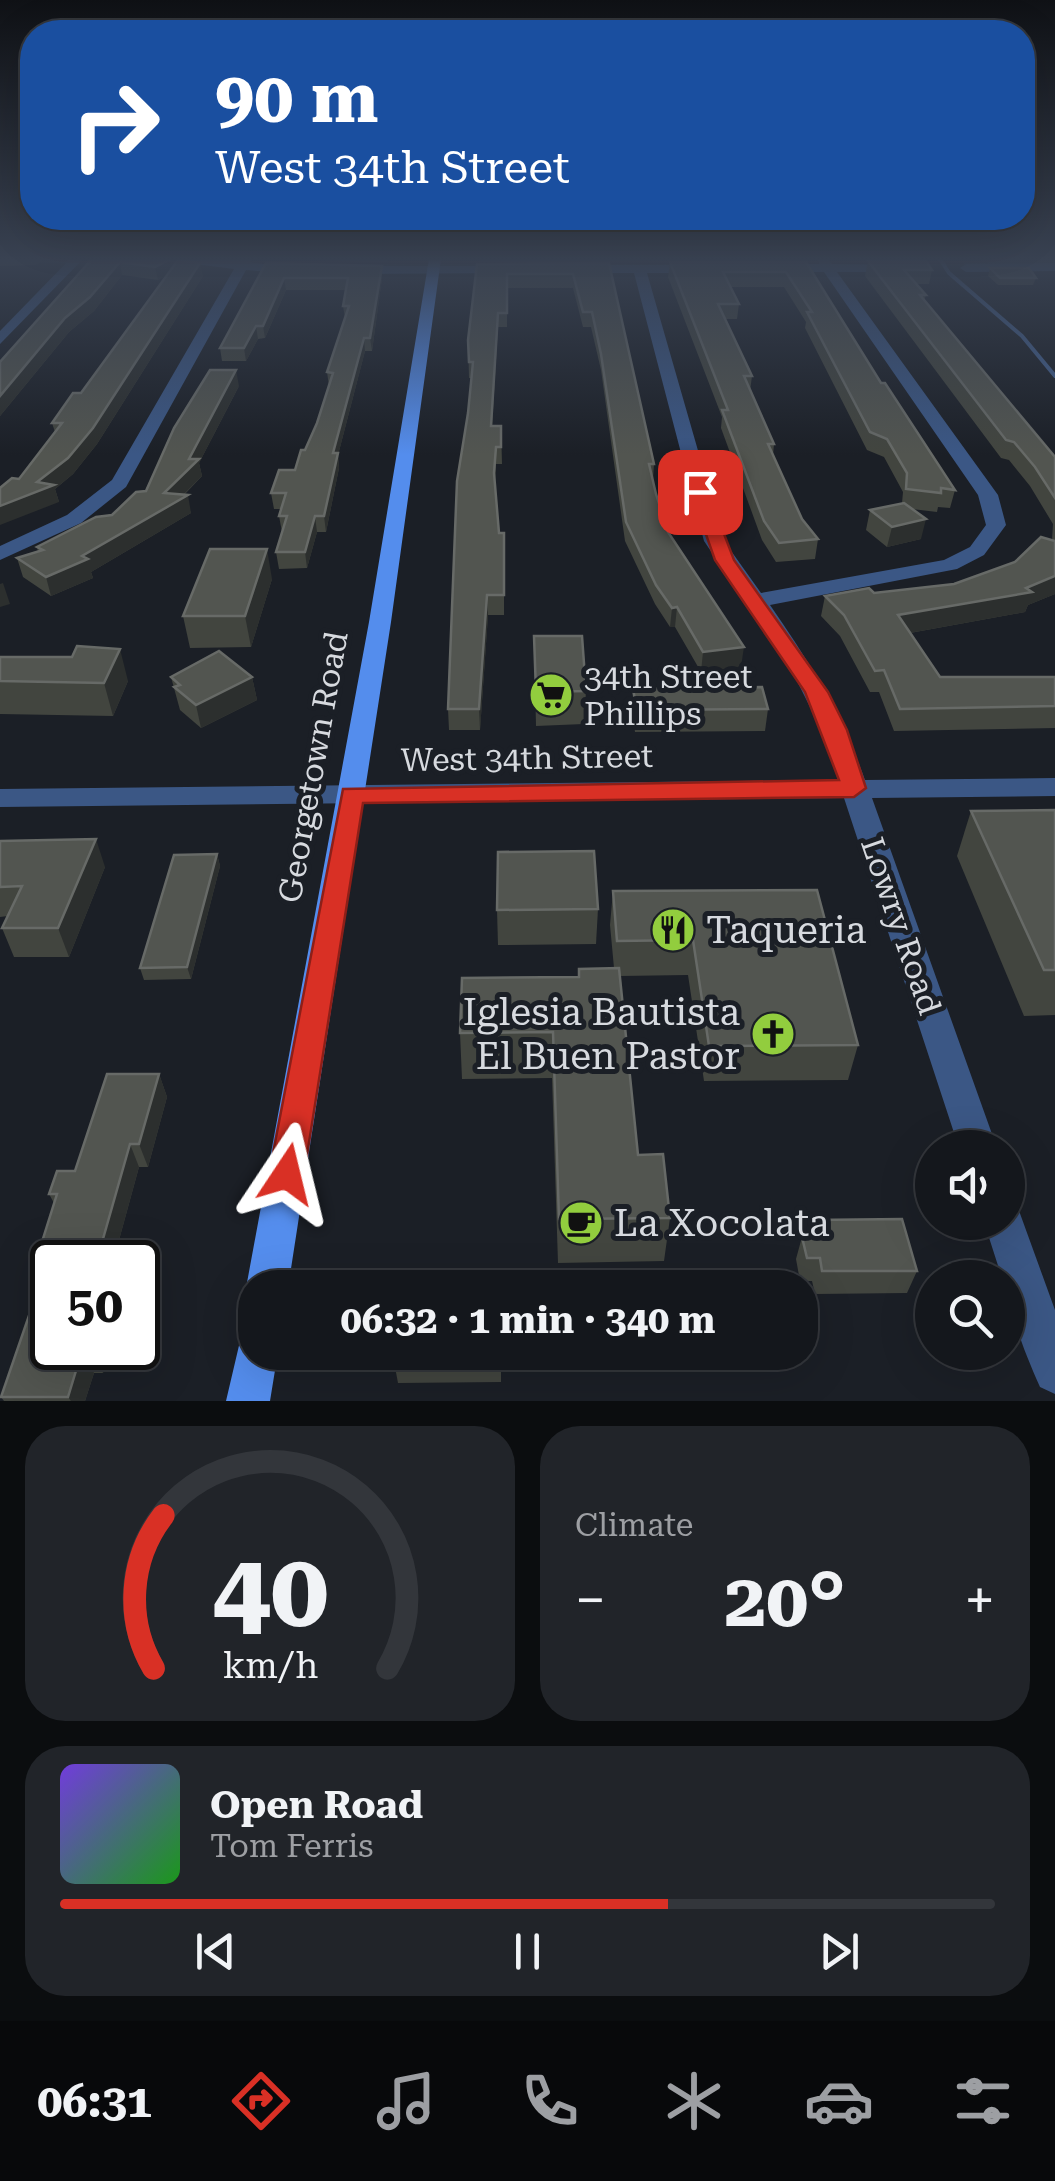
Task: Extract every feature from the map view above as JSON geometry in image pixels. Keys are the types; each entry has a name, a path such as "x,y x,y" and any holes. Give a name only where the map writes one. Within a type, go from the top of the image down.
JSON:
{"main road":[{"name":"Georgetown Road","path":"271,1270 352,795 425,324"},
{"path":"248,1401 253,1370"}],"street":[{"path":"0,554 74,519 119,483 209,324"},
{"name":"Lowry Road","path":"654,324 710,529 724,560 816,692 835,730 972,1130"},
{"path":"755,601 950,565 977,551 996,525 988,496 867,324"},
{"name":"West 34th Street","path":"0,798 1055,787"},
{"path":"1010,1240 1055,1372"}],"building":[{"path":"34,324 60,324 0,396 0,362"},
{"path":"131,324 160,324 93,428 68,458 37,482 54,485 0,506 0,488 12,478 19,479 62,423 52,423 73,393 81,393"},
{"path":"233,324 264,324 256,326 244,348 220,348"},
{"path":"343,324 372,324 370,338 364,338 333,453 338,453 324,516 315,516 305,552 276,552 287,516 279,516 286,493 271,493 279,470 295,470 301,450 305,450 333,373 327,372"},
{"path":"470,324 497,324 491,426 501,426 501,447 496,447 494,473 499,533 504,533 504,595 487,595 479,709 448,709 457,481 473,362 469,362"},
{"path":"595,324 623,324 654,464 649,464 668,532 744,647 703,652 677,607 672,608 656,585 626,522"},
{"path":"694,324 728,324 752,376 744,376 774,444 768,444 802,519 818,539 779,543 764,521 722,410 728,410"},
{"path":"813,324 845,324 955,490 941,488 941,493 906,489 907,473 887,439 870,432"},
{"path":"917,324 944,324 1055,457 1055,498 1014,442 1006,440"},
{"path":"210,370 236,370 189,459 199,459 164,493 188,495 82,556 88,559 46,577 17,558 43,550 37,547 96,517 112,515 136,492 146,491 174,428"},
{"path":"904,503 926,519 892,527 870,510"},
{"path":"1041,537 1055,541 1055,576 1026,588 1032,592 898,615 940,677 1055,677 1055,706 900,709 884,670 875,671 844,615 825,596 869,588 874,593 954,584 1015,562"},
{"path":"210,549 267,549 245,616 183,616"},
{"path":"534,636 582,636 586,691 536,692"},
{"path":"77,646 120,649 104,683 0,681 0,657 72,657"},
{"path":"219,651 252,677 196,705 174,687 180,685 171,677"},
{"path":"762,687 768,709 637,710 633,689"},
{"path":"1055,810 1055,970 1044,970 971,811"},
{"path":"96,839 58,928 2,928 22,886 0,887 0,841"},
{"path":"594,851 598,909 497,910 498,852"},
{"path":"217,854 187,967 140,968 174,855"},
{"path":"817,890 858,1045 709,1046 693,940 617,941 613,891"},
{"path":"619,968 638,1155 663,1154 670,1218 559,1219 553,1032 460,1033 462,978 579,977 579,969"},
{"path":"107,1074 159,1074 139,1144 130,1144 103,1240 43,1240 57,1194 49,1194 57,1171 75,1171"},
{"path":"902,1219 915,1271 822,1271 820,1258 807,1258 802,1237 816,1237 813,1220"},
{"path":"30,1313 30,1370 76,1370 68,1397 1,1397"}],"waterway":[{"path":"1009,324 1055,376"}],"place":[{"name":"34th Street Phillips","path":"551,695"},
{"name":"Taqueria","path":"673,930"},
{"name":"Iglesia Bautista El Buen Pastor","path":"773,1034"},
{"name":"La Xocolata","path":"581,1223"}],"route":[{"path":"287,1174 352,795 854,788 835,730 816,692 791,650 724,560 714,541 700,492"}]}
